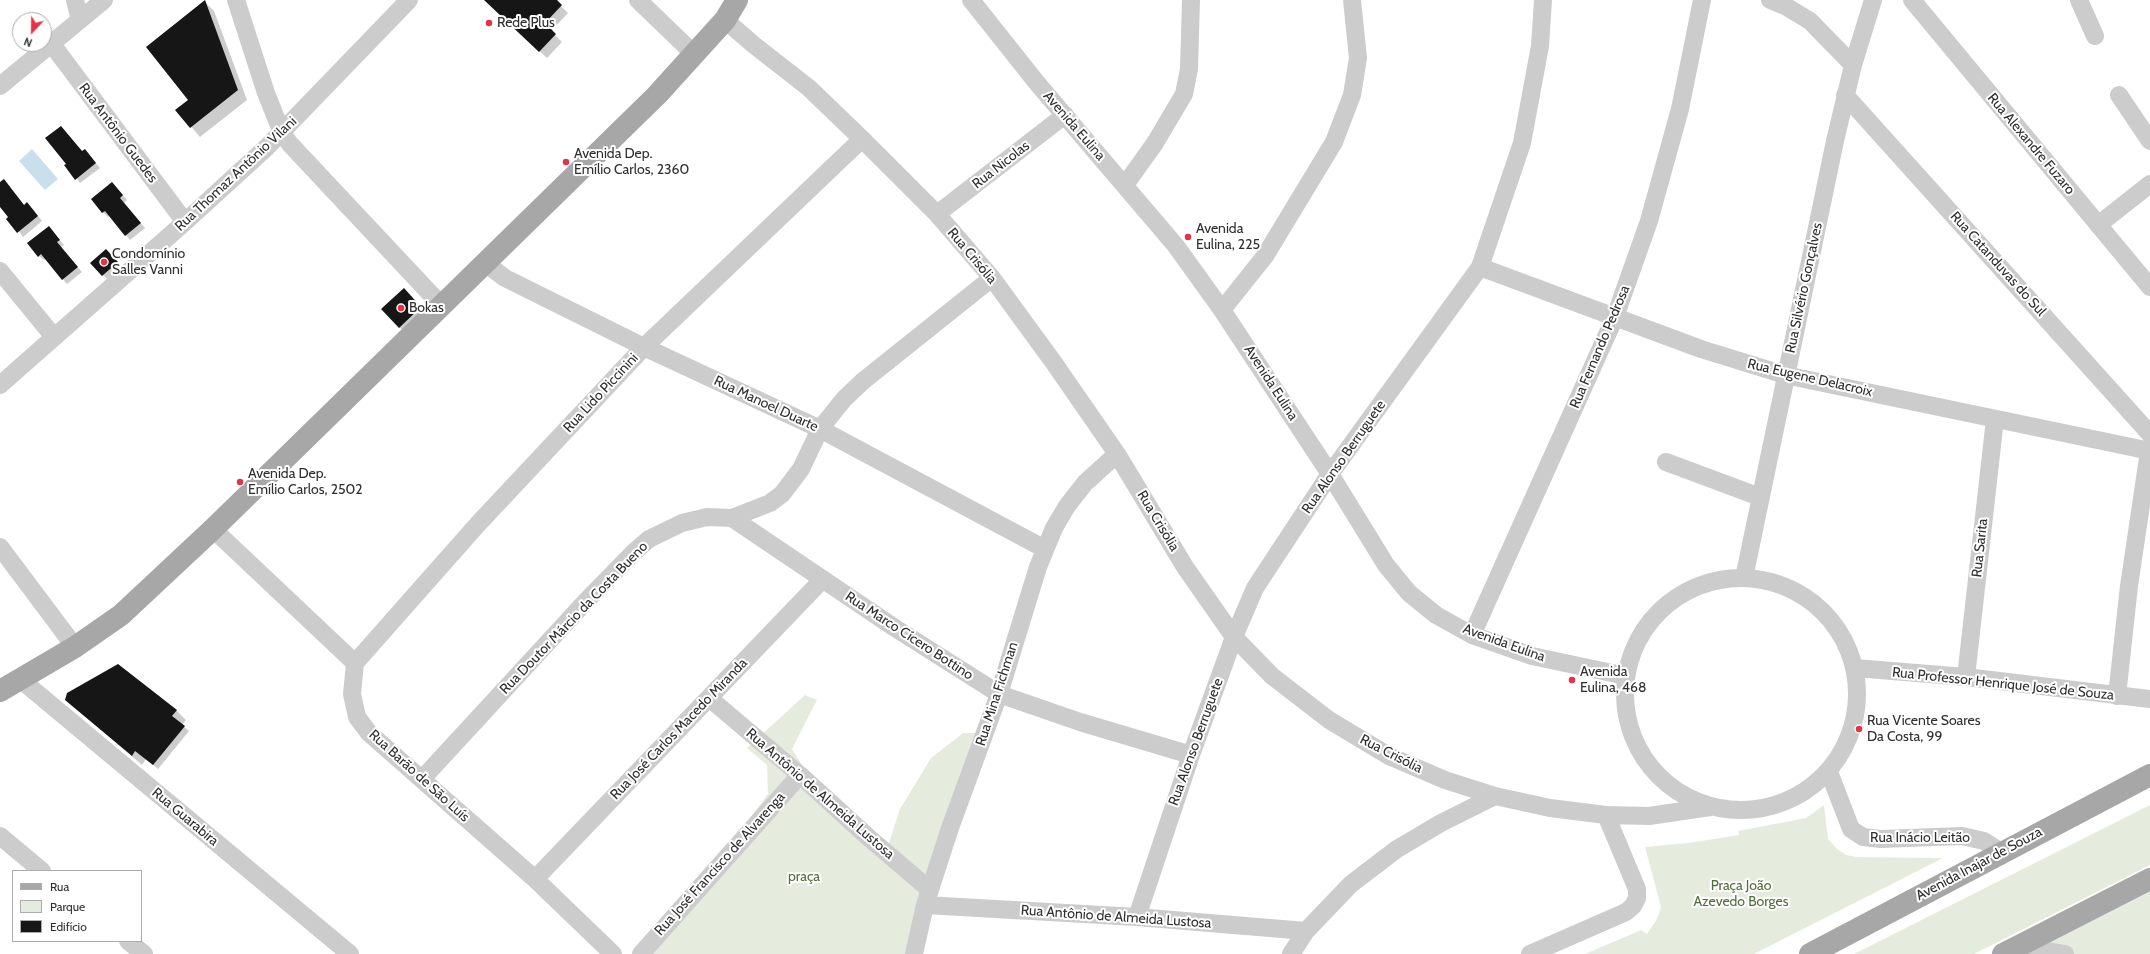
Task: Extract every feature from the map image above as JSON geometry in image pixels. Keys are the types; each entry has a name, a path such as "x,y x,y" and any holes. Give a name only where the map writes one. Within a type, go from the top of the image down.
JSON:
{"main road":[{"path":"0,691 75,647 121,615 213,529 486,264 657,95 725,20 737,0"},
{"name":"Avenida Inajar de Souza","path":"1810,954 2150,775"},
{"path":"2010,950 2150,879"}],"street":[{"path":"75,0 80,20"},
{"path":"52,42 104,0"},
{"path":"236,0 266,93 282,133 290,144 442,306"},
{"name":"Rua Thomaz Antônio Vilani","path":"0,385 185,222 282,133 408,0"},
{"path":"638,0 695,54"},
{"name":"Avenida Eulina","path":"971,0 1065,115 1167,234 1222,310 1330,474 1386,565 1410,593 1436,615 1472,635 1532,656 1626,676"},
{"path":"1125,185 1155,143 1184,94 1190,69 1191,0"},
{"path":"1222,310 1265,256 1334,142 1352,95 1358,58 1352,0"},
{"name":"Rua Alonso Berruguete","path":"1137,918 1191,755 1234,637 1256,588 1330,474 1480,266 1522,143 1540,46 1542,0"},
{"name":"Rua Fernando Pedrosa","path":"1472,635 1615,317 1649,221 1680,109 1702,0"},
{"path":"1770,0 1787,7 1810,21 1853,66"},
{"name":"Rua Silvério Gonçalves","path":"1744,578 1845,95 1873,0"},
{"name":"Rua Alexandre Fuzaro","path":"1912,0 2150,288"},
{"path":"2079,0 2095,36"},
{"name":"Rua Crisólia","path":"725,20 809,88 862,138 937,214 992,278 1054,363 1117,454 1185,567 1234,637 1272,676 1329,720 1389,756 1445,780 1495,796 1550,808 1606,815 1649,816 1710,807"},
{"name":"Rua Antônio Guedes","path":"52,44 185,222"},
{"path":"0,86 40,52"},
{"path":"2119,94 2150,141"},
{"name":"Rua Catanduvas do Sul","path":"1845,95 2150,445"},
{"name":"Rua Nicolas","path":"937,214 1065,115"},
{"name":"Rua Lido Piccinini","path":"355,663 476,525 644,347 862,138"},
{"path":"2098,224 2150,184"},
{"name":"Rua Manoel Duarte","path":"486,264 506,278 644,347 820,429 1045,549"},
{"name":"Rua Eugene Delacroix","path":"1480,266 1701,349 1786,375 1995,419 2150,445"},
{"path":"0,272 54,337"},
{"name":"Rua Doutor Márcio da Costa Bueno","path":"422,779 587,600 649,539 682,523 707,517 732,518 770,503 782,494 801,469 820,429 844,399 863,381 992,278"},
{"name":"Rua Sarita","path":"1966,678 1995,419"},
{"path":"2117,696 2129,586 2150,445"},
{"name":"Rua Mina Fichman","path":"914,954 928,898 950,828 999,694 1045,549 1054,528 1067,506 1085,483 1117,454"},
{"path":"1666,462 1760,496"},
{"name":"Rua Marco Cícero Bottino","path":"732,518 999,694 1080,722 1191,755"},
{"path":"213,529 355,663"},
{"path":"0,547 75,647"},
{"path":"1744,578 1782,585 1815,604 1840,633 1855,668 1858,705 1849,741 1829,772 1804,793 1774,806 1742,811 1710,807 1679,792 1653,771 1635,742 1626,710 1626,676 1636,644 1654,616 1680,595 1711,582 1744,578"},
{"name":"Rua José Carlos Macedo Miranda","path":"536,879 823,579"},
{"name":"Rua Barão de São Luís","path":"355,663 352,694 357,717 369,733 536,879 613,954"},
{"name":"Rua Professor Henrique José de Souza","path":"1855,668 1966,678 2150,699"},
{"name":"Rua Guarabira","path":"20,679 350,954"},
{"name":"Rua Antônio de Almeida Lustosa","path":"709,698 800,775 868,837 928,898 1137,918 1306,931"},
{"name":"Rua Inácio Leitão","path":"1829,772 1851,828 1863,837 1881,839 1962,836 1984,841 2002,852"},
{"name":"Rua José Francisco de Alvarenga","path":"641,954 800,775"},
{"path":"1291,954 1306,931 1351,884 1397,849 1441,823 1495,796"},
{"path":"1530,954 1626,912 1633,906 1637,898 1637,889 1606,815"},
{"path":"0,836 41,870"},
{"path":"129,942 144,954"},
{"path":"2010,950 2066,954"}],"green space":[{"name":"praça","path":"805,695 817,700 792,749 810,778 888,846 900,809 931,758 963,733 979,733 915,954 650,954 768,794 767,765 747,748"},
{"name":"Praça João Azevedo Borges","path":"1824,805 1828,839 1837,849 1846,855 1857,857 1943,858 1754,954 1585,954 1641,930 1647,934 1657,919 1661,907 1645,847 1688,843 1739,835 1738,831 1806,818"},
{"path":"2150,805 2150,865 1974,954 1854,954"},
{"path":"2150,879 2150,954 2072,954 2018,946"}],"water":[{"path":"32,149 58,179 45,190 19,161"}],"building":[{"path":"205,0 238,90 190,128 175,110 188,100 146,47"},
{"path":"484,0 557,0 562,5 545,23 556,34 539,52"},
{"path":"61,126 82,151 85,149 96,163 75,180 64,165 66,164 45,138"},
{"path":"4,179 24,205 27,202 38,216 17,233 6,219 8,217 0,207 0,182"},
{"path":"112,182 123,195 120,198 141,223 125,236 105,211 102,213 91,199"},
{"path":"49,226 60,240 57,242 78,267 62,280 41,254 38,257 27,243"},
{"name":"Condomínio Salles Vanni","path":"106,249 118,262 102,276 90,263"},
{"name":"Bokas","path":"404,288 421,307 399,328 381,309"},
{"path":"118,664 177,710 172,716 185,726 153,765 135,751 132,756 65,700 67,693"}],"place":[{"name":"Rede Plus","path":"489,23"},
{"name":"Avenida Dep. Emílio Carlos, 2360","path":"566,162"},
{"name":"Avenida Eulina, 225","path":"1188,237"},
{"name":"Condomínio Salles Vanni","path":"104,262"},
{"name":"Bokas","path":"401,308"},
{"name":"Avenida Dep. Emílio Carlos, 2502","path":"240,482"},
{"name":"Avenida Eulina, 468","path":"1572,680"},
{"name":"Rua Vicente Soares Da Costa, 99","path":"1859,729"}]}
